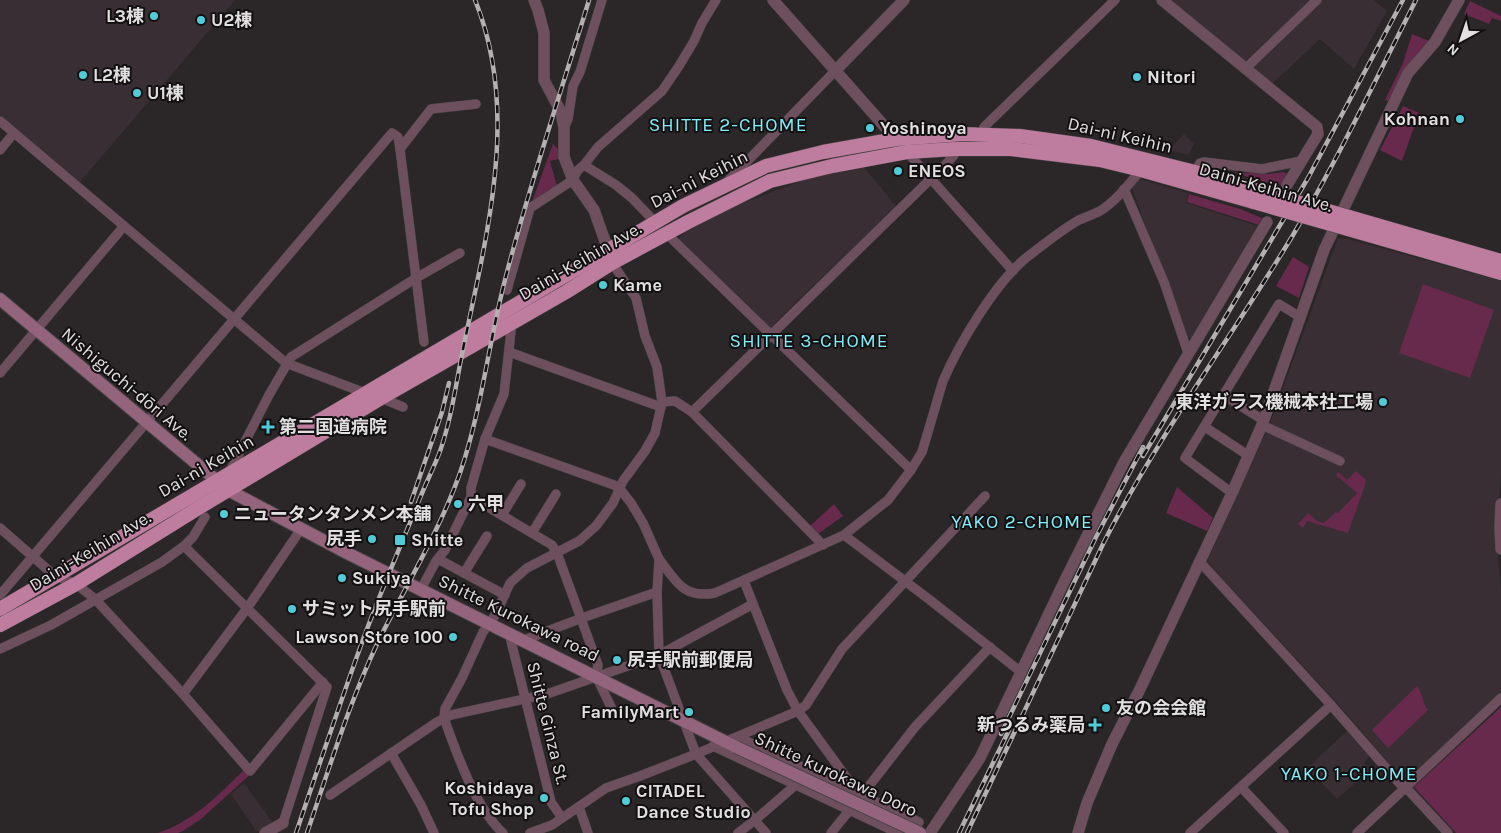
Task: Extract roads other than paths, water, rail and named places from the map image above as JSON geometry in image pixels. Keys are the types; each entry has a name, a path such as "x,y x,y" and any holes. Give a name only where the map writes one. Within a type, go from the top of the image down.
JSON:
{"highway":[{"name":"Dai-ni Keihin","path":"0,609 365,393 610,257 655,222 683,206 766,166 823,152 896,139 983,134 1064,141 1195,172 1258,197 1348,223 1501,261"},
{"name":"Daini-Keihin Ave.","path":"0,625 76,584 381,398 566,292 610,257 667,233 770,181 832,166 907,152 956,149 1011,149 1100,160 1258,197"},
{"name":"Daini-Keihin Ave.","path":"1348,223 1501,273"}],"main road":[{"name":"Nishiguchi-dōri Ave.","path":"0,299 228,490 421,589"},
{"name":"Shitte Kurokawa road","path":"421,589 682,720 719,744 737,742"},
{"name":"Shitte kurokawa Doro","path":"737,742 919,827"}],"street":[{"path":"503,833 480,803 473,790 444,718 445,709 489,623 496,614 510,583 521,573 579,540 596,526 614,504 623,481 645,451 655,433 662,405 657,368 645,336 636,298 610,257 594,210 572,180 564,156 564,128 561,112 544,80 544,33 534,0"},
{"path":"564,128 568,119 573,86 580,72 602,0"},
{"path":"507,290 530,208 572,180 598,147 662,91 694,41 716,0"},
{"path":"773,0 1013,271"},
{"path":"724,186 904,0"},
{"path":"983,134 984,127 1115,0"},
{"path":"1162,0 1317,127 1318,134 1287,185"},
{"path":"1245,69 1317,0"},
{"path":"1078,833 1112,744 1144,681 1248,456 1324,250 1408,73 1435,42 1459,0"},
{"path":"400,149 431,109 476,104"},
{"path":"0,121 286,363 365,393"},
{"path":"0,150 14,133"},
{"path":"0,595 392,133 398,137 400,149 424,342"},
{"path":"692,412 954,155 956,149"},
{"path":"1195,172 1198,166 1204,162 1262,169 1301,161"},
{"path":"584,165 627,194 655,222"},
{"path":"485,439 614,485 620,489 643,523 659,559 680,585 691,594 706,595 715,593 844,535 888,500 922,452 947,370 998,288 1025,259 1079,220 1101,210 1124,190 1141,170"},
{"path":"1124,190 1164,282 1188,353"},
{"path":"930,833 980,758 1108,492 1188,353 1267,222"},
{"path":"0,373 124,226"},
{"path":"667,233 674,242 911,470"},
{"path":"229,474 286,363 291,357 460,252"},
{"path":"1232,493 1185,458 1279,304 1300,318"},
{"path":"421,589 445,550 471,497 471,488 485,439 504,394 512,322"},
{"path":"509,352 662,405 675,401 692,412 823,545"},
{"path":"1223,395 1262,422 1340,461"},
{"path":"381,398 403,406"},
{"path":"1204,427 1248,456"},
{"path":"502,515 521,484"},
{"path":"532,533 556,494"},
{"path":"737,742 798,711 806,705 842,649 986,496"},
{"path":"471,497 552,545 557,553 582,618 598,665 596,676 611,707"},
{"path":"1501,504 1501,549"},
{"path":"0,648 51,625 162,562 193,537 204,517"},
{"path":"0,528 56,576 76,584 95,599 184,694 250,771 323,682"},
{"path":"184,694 248,607 301,529"},
{"path":"844,535 1022,672"},
{"path":"464,573 487,536"},
{"path":"184,546 327,687 283,822 265,833"},
{"path":"438,559 505,595"},
{"path":"659,559 657,592 659,655 682,720 696,754 766,833"},
{"path":"1200,562 1331,705 1400,784 1448,833"},
{"path":"744,581 787,690 798,711 859,794"},
{"path":"524,640 657,592"},
{"path":"330,795 444,718 566,688 659,655 753,604"},
{"name":"Shitte Ginza St.","path":"509,633 551,802 562,818"},
{"path":"831,833 859,794 914,727 990,647"},
{"path":"1360,832 1501,698"},
{"path":"1190,833 1331,705"},
{"path":"737,742 810,771 859,794 919,827"},
{"path":"719,744 795,786 898,833"},
{"name":"Shitte Ginza St.","path":"530,833 552,825 606,788 719,744"},
{"path":"391,753 421,805 434,833"},
{"path":"738,833 795,786 810,771"},
{"path":"1241,786 1284,833"},
{"name":"Shitte Ginza St.","path":"578,807 588,833"}],"railway":[{"path":"296,833 367,629 439,454 451,410 491,209 496,167 498,124 495,82 488,41 475,0"},
{"path":"307,833 340,736 368,665 433,536 453,493 461,470 480,398 500,300 515,241 589,0"},
{"path":"1143,456 1308,178 1403,0"},
{"path":"967,833 1104,542 1125,502 1310,206 1416,0"},
{"path":"411,502 442,412 449,383"},
{"path":"1001,734 1096,537 1143,447"},
{"path":"959,833 1009,730"}],"place":[{"name":"L3棟","path":"154,16"},
{"name":"U2棟","path":"201,20"},
{"name":"L2棟","path":"83,75"},
{"name":"Nitori","path":"1137,77"},
{"name":"U1棟","path":"137,93"},
{"name":"Kohnan","path":"1460,119"},
{"name":"Yoshinoya","path":"870,128"},
{"name":"ENEOS","path":"898,171"},
{"name":"Kame","path":"603,285"},
{"name":"東洋ガラス機械本社工場","path":"1383,402"},
{"name":"第二国道病院","path":"268,427"},
{"name":"六甲","path":"458,504"},
{"name":"ニュータンタンメン本舗","path":"224,514"},
{"name":"尻手","path":"372,539"},
{"name":"Shitte","path":"400,540"},
{"name":"Sukiya","path":"342,578"},
{"name":"サミット尻手駅前","path":"292,609"},
{"name":"Lawson Store 100","path":"453,637"},
{"name":"尻手駅前郵便局","path":"617,660"},
{"name":"友の会会館","path":"1106,708"},
{"name":"FamilyMart","path":"689,712"},
{"name":"新つるみ薬局","path":"1095,725"},
{"name":"Koshidaya Tofu Shop","path":"544,798"},
{"name":"CITADEL Dance Studio","path":"626,801"}],"district":[{"name":"SHITTE 2-CHOME","path":"728,124"},
{"name":"SHITTE 3-CHOME","path":"809,340"},
{"name":"YAKO 2-CHOME","path":"1022,521"},
{"name":"YAKO 1-CHOME","path":"1349,773"}]}
